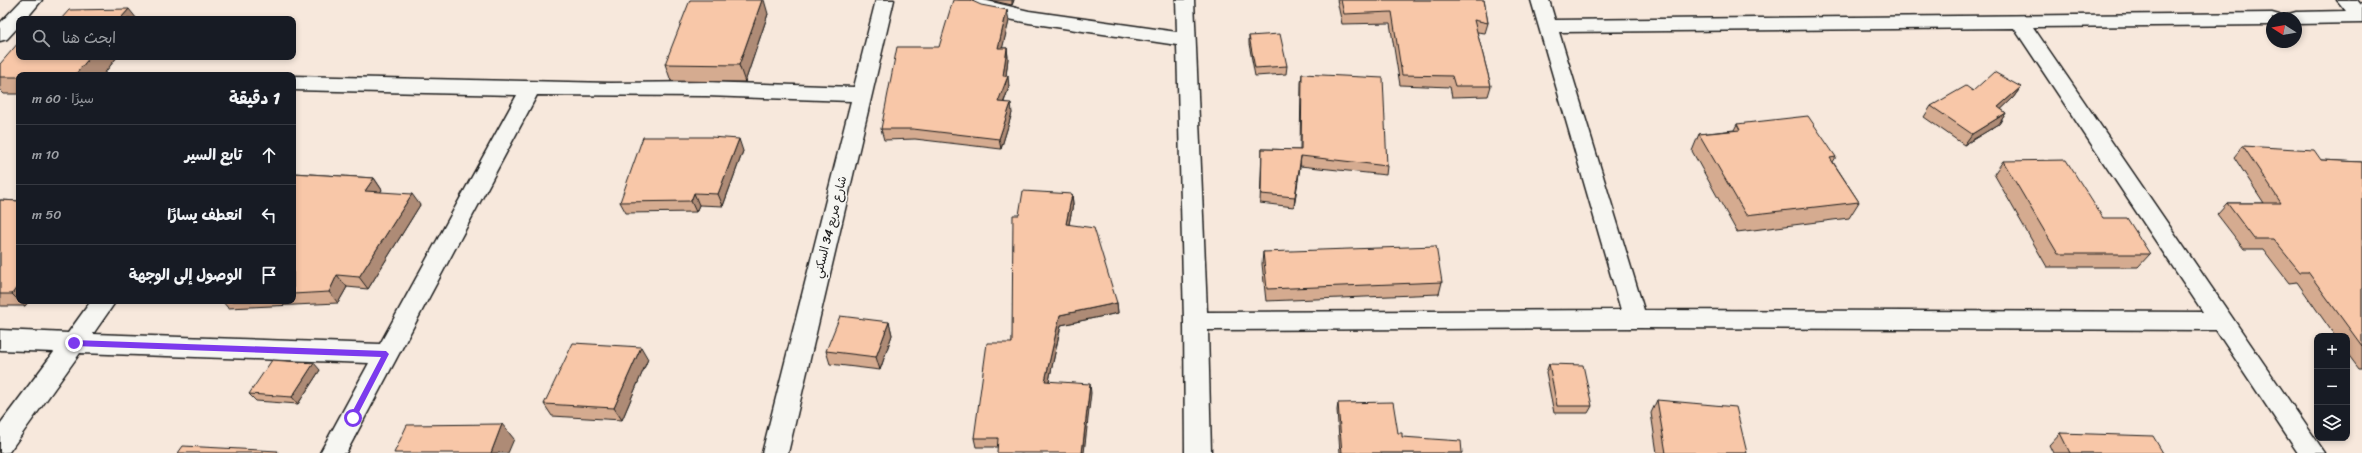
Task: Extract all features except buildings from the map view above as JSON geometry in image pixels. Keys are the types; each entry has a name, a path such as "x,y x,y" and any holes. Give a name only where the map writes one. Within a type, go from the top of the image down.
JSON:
{"street":[{"path":"18,16 33,0"},
{"name":"شارع مربع 34 السكني","path":"775,453 885,0"},
{"path":"968,0 983,8 1029,17 1185,40"},
{"path":"1185,0 1185,40 1196,322 1198,453"},
{"path":"1540,0 1549,26 1635,319"},
{"path":"2346,0 2362,17"},
{"path":"2302,18 2362,17"},
{"path":"0,35 16,18"},
{"path":"1549,26 2266,19"},
{"path":"2020,22 2312,453"},
{"path":"296,83 532,88 706,88 862,94"},
{"path":"333,453 532,88"},
{"path":"0,444 102,304"},
{"path":"1196,322 1635,319 2223,321"},
{"path":"0,340 386,354"}],"route":[{"path":"74,343 386,354 353,418"}]}
